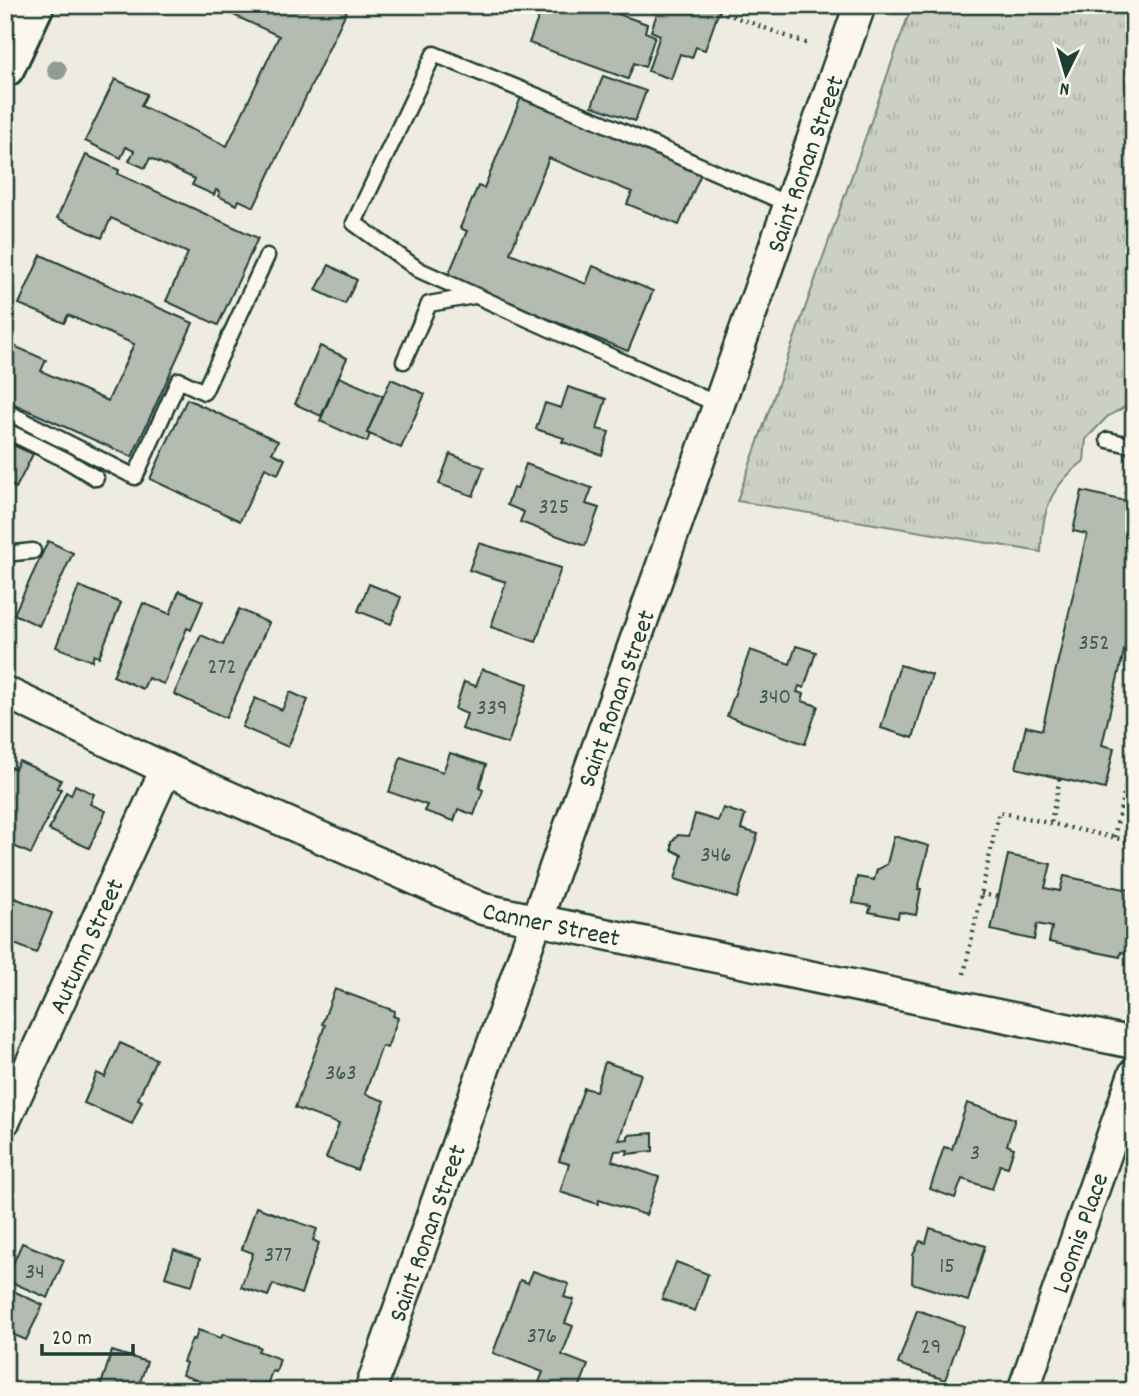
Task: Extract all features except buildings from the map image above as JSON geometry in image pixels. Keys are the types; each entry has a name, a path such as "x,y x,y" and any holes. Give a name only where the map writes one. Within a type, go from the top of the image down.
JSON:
{"main road":[{"path":"5,67 34,5"}],"street":[{"name":"Saint Ronan Street","path":"370,1391 860,5"},
{"name":"Canner Street","path":"5,692 166,769 483,909 1134,1043"},
{"name":"Autumn Street","path":"5,1120 166,769"},
{"name":"Loomis Place","path":"1023,1391 1134,1074"}],"lane":[{"path":"719,405 419,270 354,223 434,54 601,122 790,205"},
{"path":"5,411 135,477 179,380 204,392 267,256"},
{"path":"404,361 429,304 475,296"},
{"path":"5,430 96,478"},
{"path":"1108,440 1134,446"},
{"path":"5,554 33,551"}],"path":[{"path":"719,11 808,44"},
{"path":"1124,501 1131,487 1132,462"},
{"path":"1121,662 1134,666"},
{"path":"1114,837 1134,750"},
{"path":"1051,822 1060,778"},
{"path":"964,974 999,812 1134,842"},
{"path":"981,894 999,897"}],"green space":[{"path":"912,5 1134,5 1134,404 1107,417 1086,439 1084,461 1063,480 1050,500 1043,524 1041,552 737,501"}]}
